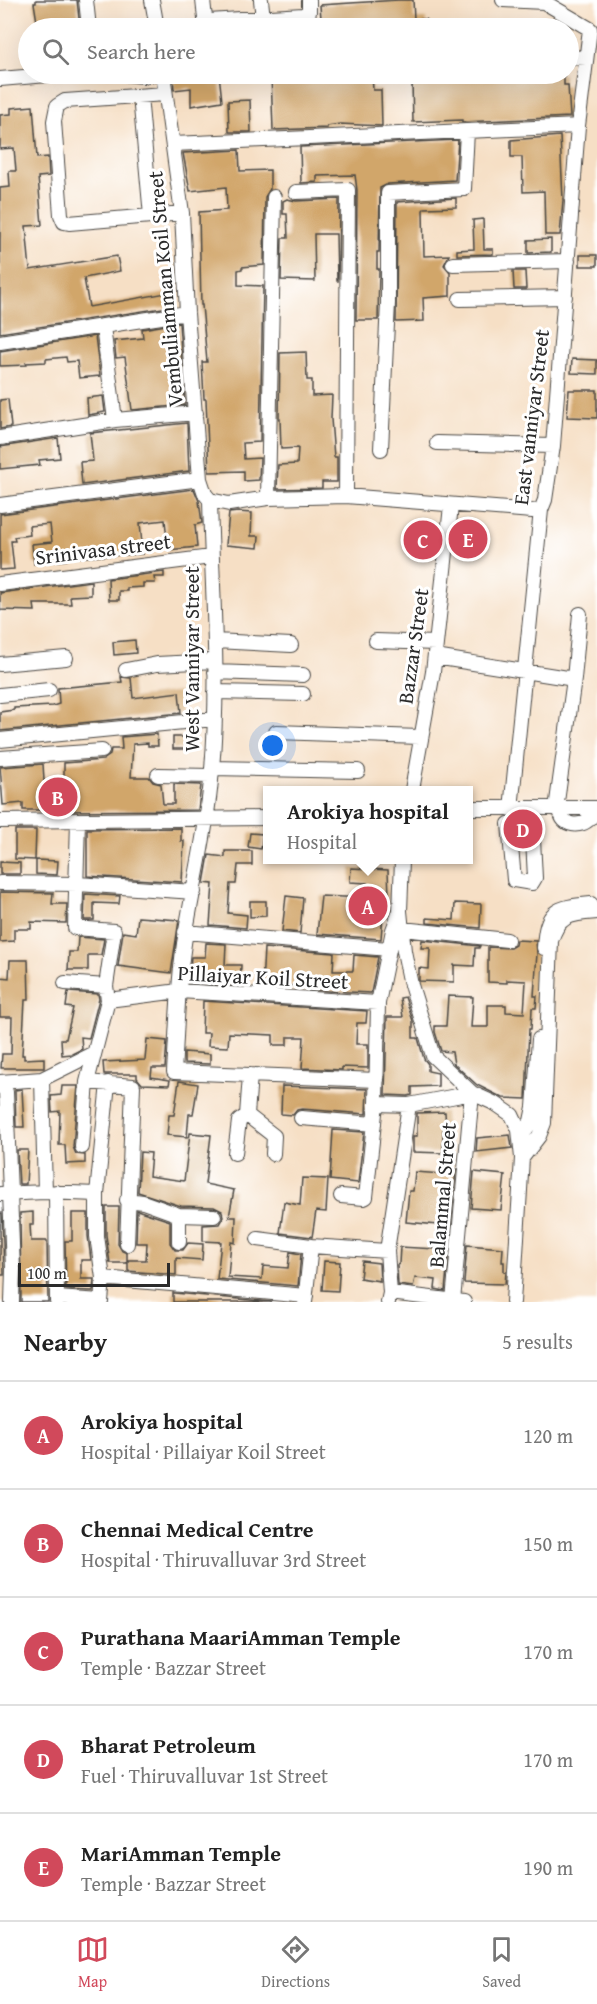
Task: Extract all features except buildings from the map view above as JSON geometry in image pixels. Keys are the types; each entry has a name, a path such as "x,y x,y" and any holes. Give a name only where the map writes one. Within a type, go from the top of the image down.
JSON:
{"street":[{"path":"86,0 89,18"},
{"path":"152,0 155,18"},
{"path":"203,0 206,18"},
{"path":"261,0 263,18 303,15 309,12 309,0"},
{"path":"503,0 544,1 574,18"},
{"path":"579,21 594,29"},
{"name":"East vanniyar Street","path":"505,809 525,670 541,510 545,500 553,447 578,126 591,80 586,58 594,29"},
{"path":"579,58 586,58"},
{"path":"0,79 18,78"},
{"name":"Vembuliamman Koil Street","path":"164,84 182,213 200,479 205,494 210,500"},
{"path":"165,94 65,101 57,106 54,121 61,215 64,222 69,224 182,213"},
{"path":"140,96 152,216"},
{"path":"174,144 578,126"},
{"path":"381,449 388,303 388,193 464,189 467,131"},
{"path":"296,192 348,190 346,496"},
{"path":"268,498 274,197"},
{"path":"453,264 568,261"},
{"path":"460,299 565,297"},
{"path":"0,342 187,313"},
{"path":"103,327 115,420"},
{"path":"0,438 115,420 196,412"},
{"path":"436,443 553,447"},
{"path":"0,505 200,479"},
{"path":"210,500 229,504 268,498 346,496 532,512 541,510"},
{"name":"West Vanniyar Street","path":"210,500 216,641 212,772 208,818 185,932 174,1072 250,1075"},
{"name":"Bazzar Street","path":"413,786 435,650 451,506"},
{"name":"Srinivasa street","path":"0,584 211,557"},
{"path":"558,809 580,614"},
{"path":"216,641 291,645"},
{"path":"376,641 435,650 574,679"},
{"path":"0,664 66,658"},
{"path":"126,670 157,664 303,675"},
{"path":"0,695 49,690"},
{"path":"214,692 303,694"},
{"path":"0,740 214,719"},
{"path":"276,732 420,737"},
{"path":"0,758 102,752"},
{"path":"158,775 212,772 358,771"},
{"path":"473,808 505,809 535,815 558,809 596,808"},
{"path":"505,809 501,816 509,825 514,880 532,883 535,878 535,815"},
{"path":"509,825 524,825 535,815"},
{"path":"0,822 263,818"},
{"path":"78,820 75,928 114,931 107,993 87,1082 82,1147"},
{"path":"402,864 400,911 411,985 433,1056 472,1093 496,1104 512,1115 519,1130 522,1158 513,1302"},
{"path":"0,883 78,884 194,892"},
{"path":"520,1139 531,1121 534,1107 546,924 553,914 562,909 597,903"},
{"path":"341,1196 366,1197 376,1104 378,1003 389,949 400,911"},
{"path":"522,1158 539,1136 544,1123 551,941 555,927 567,917 597,912"},
{"path":"402,929 507,939"},
{"path":"185,932 389,949"},
{"name":"Pillaiyar Koil Street","path":"65,983 107,993 179,992 378,1003"},
{"path":"12,1302 13,1269 4,1194 6,1092 0,1083 42,1079 94,1053"},
{"path":"235,1153 239,1121 247,1115 250,1075 377,1080"},
{"path":"42,1079 57,1300 101,1302 103,1278 97,1236 97,1194 108,1083"},
{"path":"87,1082 132,1086 127,1244"},
{"path":"376,1104 409,1105 472,1093"},
{"name":"Balammal Street","path":"459,1301 472,1093"},
{"path":"409,1105 387,1251 389,1297 459,1301"},
{"path":"247,1115 274,1136 273,1154"},
{"path":"302,1119 374,1124"},
{"path":"4,1194 50,1192 97,1194"},
{"path":"128,1200 143,1202 179,1215 214,1216"},
{"path":"178,1242 179,1215"},
{"path":"258,1239 311,1246 387,1251"},
{"path":"103,1278 305,1299 311,1246"}],"place":[{"name":"MariAmman Temple","path":"468,539"},
{"name":"Purathana MaariAmman Temple","path":"423,540"},
{"name":"Chennai Medical Centre","path":"58,797"},
{"name":"Bharat Petroleum","path":"523,829"},
{"name":"Arokiya hospital","path":"368,906"}]}
